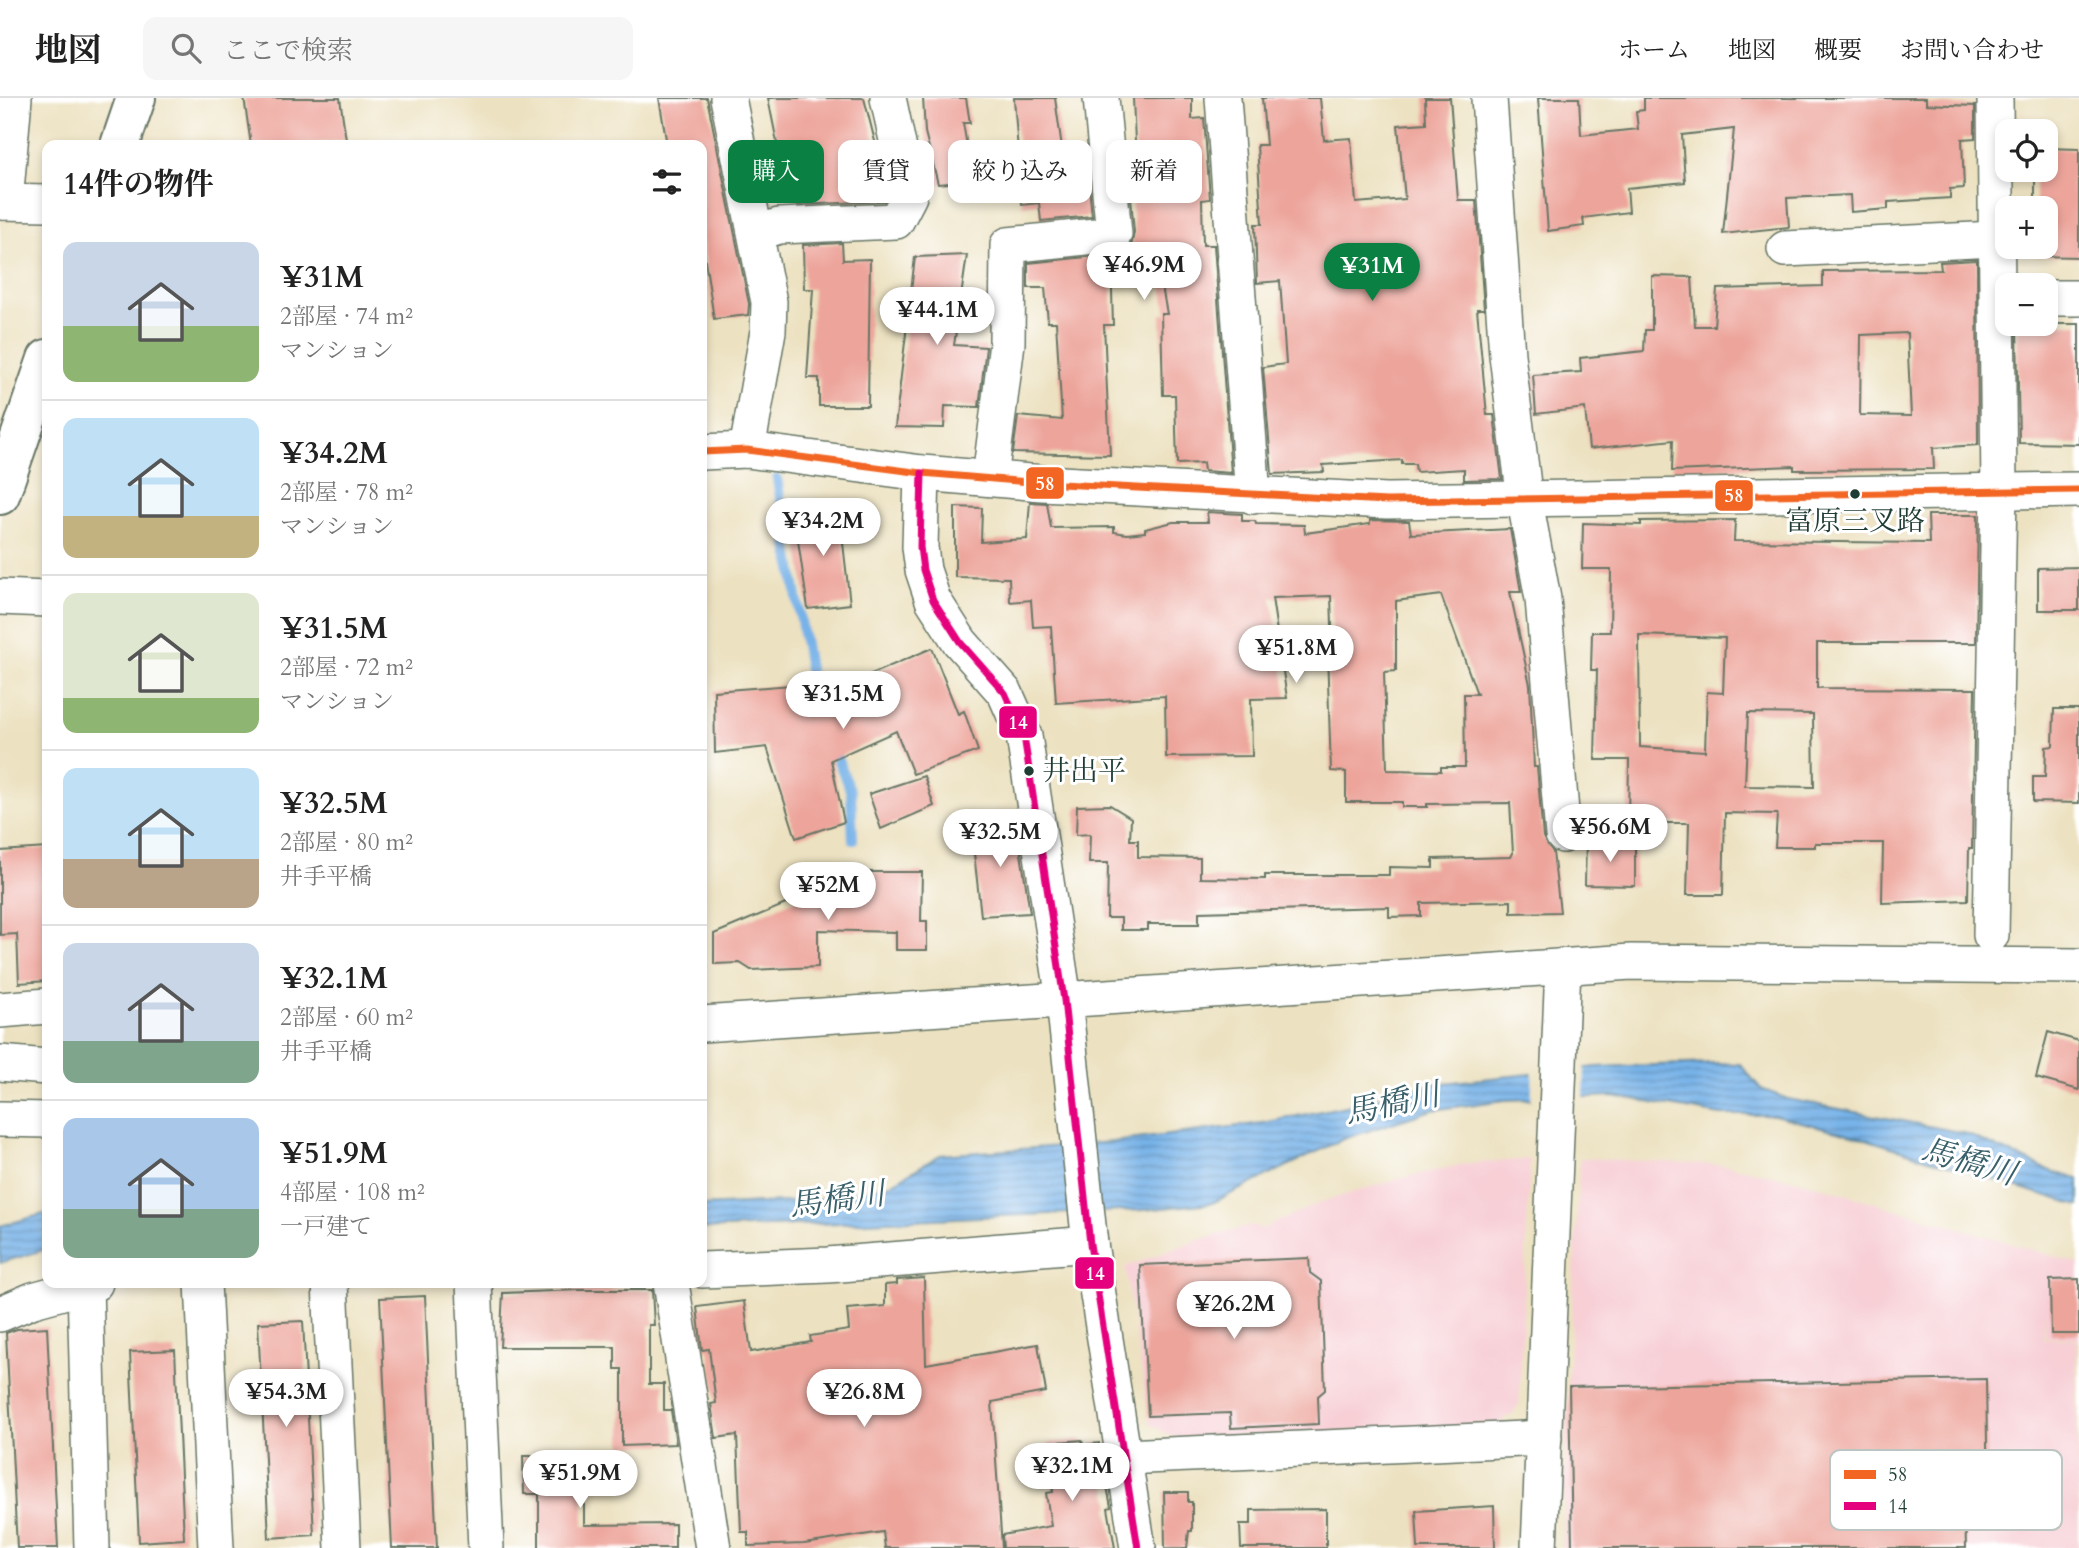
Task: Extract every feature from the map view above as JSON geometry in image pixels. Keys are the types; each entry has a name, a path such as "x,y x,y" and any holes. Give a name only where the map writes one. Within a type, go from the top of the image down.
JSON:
{"highway":[{"path":"122,140 136,98"},
{"path":"0,495 42,373"}],"street":[{"path":"14,98 3,202 42,203"},
{"path":"728,98 769,302 768,331 747,450"},
{"path":"756,233 779,226 896,221 909,196 888,98"},
{"path":"990,478 1007,343 1009,245 1114,234 1101,98"},
{"path":"1223,98 1253,496"},
{"path":"1489,98 1507,355 1525,501 1543,599 1563,835"},
{"path":"1995,98 1996,196"},
{"path":"1785,249 1995,239"},
{"path":"2058,298 2079,298"},
{"path":"1992,935 2001,336"},
{"path":"707,452 747,450 922,473 990,478 1253,496 1387,501 1525,501 2079,490"},
{"path":"922,473 920,547 923,570 933,600 960,642 1005,693 1024,736 1064,1000 1090,1240 1138,1548"},
{"path":"0,597 42,602"},
{"path":"707,1024 1644,962 2079,966"},
{"path":"1539,1548 1563,966"},
{"path":"0,1010 42,1006"},
{"path":"0,1063 42,1067"},
{"path":"0,1119 42,1119"},
{"path":"707,1270 828,1265 1090,1240"},
{"path":"0,1314 33,1300 76,1288"},
{"path":"90,1288 92,1548"},
{"path":"203,1288 216,1548"},
{"path":"330,1288 343,1548"},
{"path":"474,1288 486,1548"},
{"path":"672,1288 713,1548"},
{"path":"1123,1457 1544,1438"}],"shaded area":[{"path":"1580,1158 1724,1165 1802,1181 2079,1264 2079,1363 2078,1339 2045,1337 2044,1310 2043,1338 2076,1340 2079,1548 1563,1548"},
{"path":"1530,1159 1519,1404 1511,1416 1503,1417 1504,1426 1175,1438 1150,1424 1125,1267 1195,1241 1253,1225 1261,1229 1324,1201 1398,1179 1465,1164"}],"water":[{"name":"馬橋川","path":"1740,1064 1761,1089 1788,1099 1964,1133 2053,1172 2079,1179 2079,1206 1856,1136 1774,1115 1721,1115 1613,1096 1505,1100 1432,1110 1343,1139 1212,1203 1143,1210 707,1229 707,1206 836,1197 891,1184 940,1155 1113,1142 1263,1123 1433,1084 1597,1067"},
{"path":"42,1214 42,1250 0,1263 0,1226"}],"pier":[{"path":"1585,1065 1584,1101 1531,1102 1533,1071"}],"building":[{"path":"244,98 340,98 346,140 250,140"},
{"path":"659,98 707,98 749,304 748,315 714,319 707,273 707,140 666,140"},
{"path":"768,98 864,98 875,140 838,140 838,203 840,203 797,205 824,203 824,140 776,140"},
{"path":"923,98 966,98 970,123 963,123 966,140 948,140 948,183 938,184 934,168 934,140 927,140"},
{"path":"1014,98 1055,98 1061,140 1017,140"},
{"path":"1133,98 1192,98 1192,119 1204,118 1210,199 1202,200 1202,140 1135,140"},
{"path":"1262,98 1320,98 1324,140 1351,138 1356,203 1405,199 1398,125 1426,123 1425,98 1450,98 1458,200 1476,200 1484,309 1477,309 1487,415 1494,415 1502,479 1464,480 1464,469 1416,472 1415,464 1402,464 1402,460 1323,465 1324,472 1272,474 1263,367 1286,364 1280,281 1257,283 1255,224 1262,224 1257,145 1266,145"},
{"path":"1538,98 1579,98 1581,135 1638,129 1636,111 1644,110 1644,98 1926,98 1926,104 1975,106 1975,138 1962,139 1964,188 1950,189 1950,198 1888,202 1888,209 1851,212 1850,195 1787,198 1789,227 1723,234 1734,129 1682,135 1685,182 1627,188 1629,212 1583,218 1584,226 1548,231"},
{"path":"2058,148 2079,149 2079,257 2058,257 2058,196 2035,196 2035,182 2058,182"},
{"path":"1202,200 1203,245 1214,245 1231,473 1204,471 1203,463 1177,464 1175,395 1163,395 1161,314 1167,314 1156,253 1111,258 1113,325 1104,325 1110,455 1013,453 1018,416 1062,420 1056,322 1048,322 1045,288 1028,288 1028,263 1116,254 1125,251 1132,243 1134,232 1131,203 1202,203"},
{"path":"1039,203 1091,203 1092,216 1041,221"},
{"path":"842,243 843,260 870,259 868,406 819,406 819,378 807,378 813,289 804,289 803,245"},
{"path":"967,255 954,345 986,347 979,407 945,406 944,428 895,427 915,257"},
{"path":"1977,260 1978,445 1933,448 1934,469 1794,470 1794,466 1672,471 1673,440 1589,449 1585,408 1536,414 1533,375 1581,372 1580,358 1644,351 1645,330 1652,330 1652,276 1692,277 1695,326 1714,326 1717,289 1823,286 1823,271 1941,270 1940,262","holes":["1907,333 1911,416 1860,415 1861,335"]},
{"path":"2058,324 2079,324 2079,444 2019,443 2017,336 2058,336"},
{"path":"1030,502 1047,503 1051,528 1114,527 1114,532 1127,534 1145,532 1145,529 1173,522 1208,522 1207,512 1242,514 1242,521 1255,521 1256,524 1304,525 1305,533 1370,524 1370,520 1409,521 1411,534 1510,529 1521,592 1510,592 1530,685 1534,767 1537,767 1543,837 1553,852 1560,912 1511,913 1511,901 1421,903 1421,916 1389,917 1389,907 1199,912 1199,924 1148,924 1148,930 1121,930 1121,918 1107,918 1108,863 1089,863 1090,834 1076,835 1077,806 1110,805 1131,818 1130,840 1138,840 1138,857 1200,858 1200,878 1265,879 1265,875 1389,875 1389,867 1433,868 1433,859 1511,857 1510,803 1402,807 1402,802 1346,802 1346,772 1331,771 1327,652 1333,653 1331,596 1272,598 1287,698 1251,699 1252,756 1166,757 1165,696 1056,703 1051,626 1033,627 1031,600 1010,602 1009,578 955,577 955,507 982,508 981,542 1027,539","holes":["1441,595 1477,694 1464,694 1465,767 1441,767 1441,771 1387,770 1384,672 1396,671 1396,601"]},
{"path":"839,508 850,604 808,609 794,513"},
{"path":"1928,515 1978,515 1976,643 1817,643 1817,688 1975,689 1972,848 1969,848 1968,900 1882,903 1883,843 1815,843 1815,847 1775,847 1777,814 1725,813 1723,895 1687,895 1689,823 1628,823 1629,760 1595,760 1597,670 1591,670 1592,632 1610,632 1611,569 1582,569 1583,523 1641,525 1641,521 1735,520 1734,541 1929,543","holes":["1639,635 1725,638 1723,693 1707,692 1705,751 1640,747","1748,713 1813,714 1814,787 1745,786"]},
{"path":"2079,567 2079,610 2038,610 2038,568"},
{"path":"932,648 958,714 964,711 978,751 913,774 896,731 831,760 844,822 796,838 767,747 715,753 714,691 791,685 792,708"},
{"path":"2054,709 2079,709 2079,803 2033,802 2033,777 2045,777 2046,747 2053,746"},
{"path":"924,776 934,806 881,829 869,794"},
{"path":"1016,820 1030,913 981,916 971,826"},
{"path":"1586,842 1635,842 1635,886 1585,885"},
{"path":"42,848 42,981 19,983 17,934 0,935 0,851"},
{"path":"861,872 922,872 921,921 927,921 927,950 896,950 896,932 818,930 818,967 751,970 740,963 714,964 714,934 788,903 861,879"},
{"path":"2048,1032 2079,1041 2079,1090 2036,1078"},
{"path":"1309,1258 1310,1273 1321,1281 1325,1390 1318,1396 1319,1424 1231,1428 1230,1413 1148,1416 1140,1265"},
{"path":"924,1278 926,1364 1038,1344 1046,1392 992,1402 1002,1548 885,1548 883,1532 804,1544 748,1546 748,1532 741,1532 737,1435 716,1438 711,1404 716,1403 709,1349 702,1350 697,1307 744,1301 751,1352 811,1342 810,1336 849,1330 847,1309 885,1306 885,1285 897,1284 897,1280"},
{"path":"2079,1279 2079,1334 2051,1334 2050,1280"},
{"path":"652,1290 654,1325 649,1325 649,1384 664,1384 664,1410 671,1410 676,1444 622,1446 622,1369 615,1369 615,1347 500,1347 503,1293"},
{"path":"425,1296 437,1548 392,1548 380,1298"},
{"path":"303,1321 314,1535 269,1538 258,1323"},
{"path":"47,1327 58,1548 17,1548 6,1333 17,1329"},
{"path":"175,1350 184,1539 139,1542 130,1352"},
{"path":"1986,1379 1987,1450 1830,1450 1830,1530 1966,1530 1966,1548 1572,1548 1569,1387"},
{"path":"1082,1440 1083,1445 1099,1443 1101,1477 1105,1476 1115,1548 1003,1548 1002,1535 1051,1526 1046,1493 1053,1492 1048,1443"},
{"path":"523,1456 584,1456 584,1525 675,1524 675,1548 539,1548 539,1494 524,1494"},
{"path":"1164,1492 1188,1492 1188,1502 1192,1502 1192,1531 1189,1531 1187,1548 1165,1548"},
{"path":"1494,1506 1495,1548 1418,1548 1416,1511"},
{"path":"1326,1509 1326,1548 1241,1548 1240,1524 1251,1524 1251,1510"}],"waterway":[{"path":"777,479 816,710"},
{"path":"837,758 851,792 853,840"}],"transit line":[{"name":"58","path":"707,452 747,450 922,473 1042,483 1387,501 2079,490"},
{"name":"14","path":"922,473 920,547 923,570 933,600 960,642 1005,693 1024,736 1064,1000 1090,1244 1138,1548"}],"place":[{"name":"富原三叉路","path":"1855,494"},
{"name":"井出平","path":"1029,771"}]}
